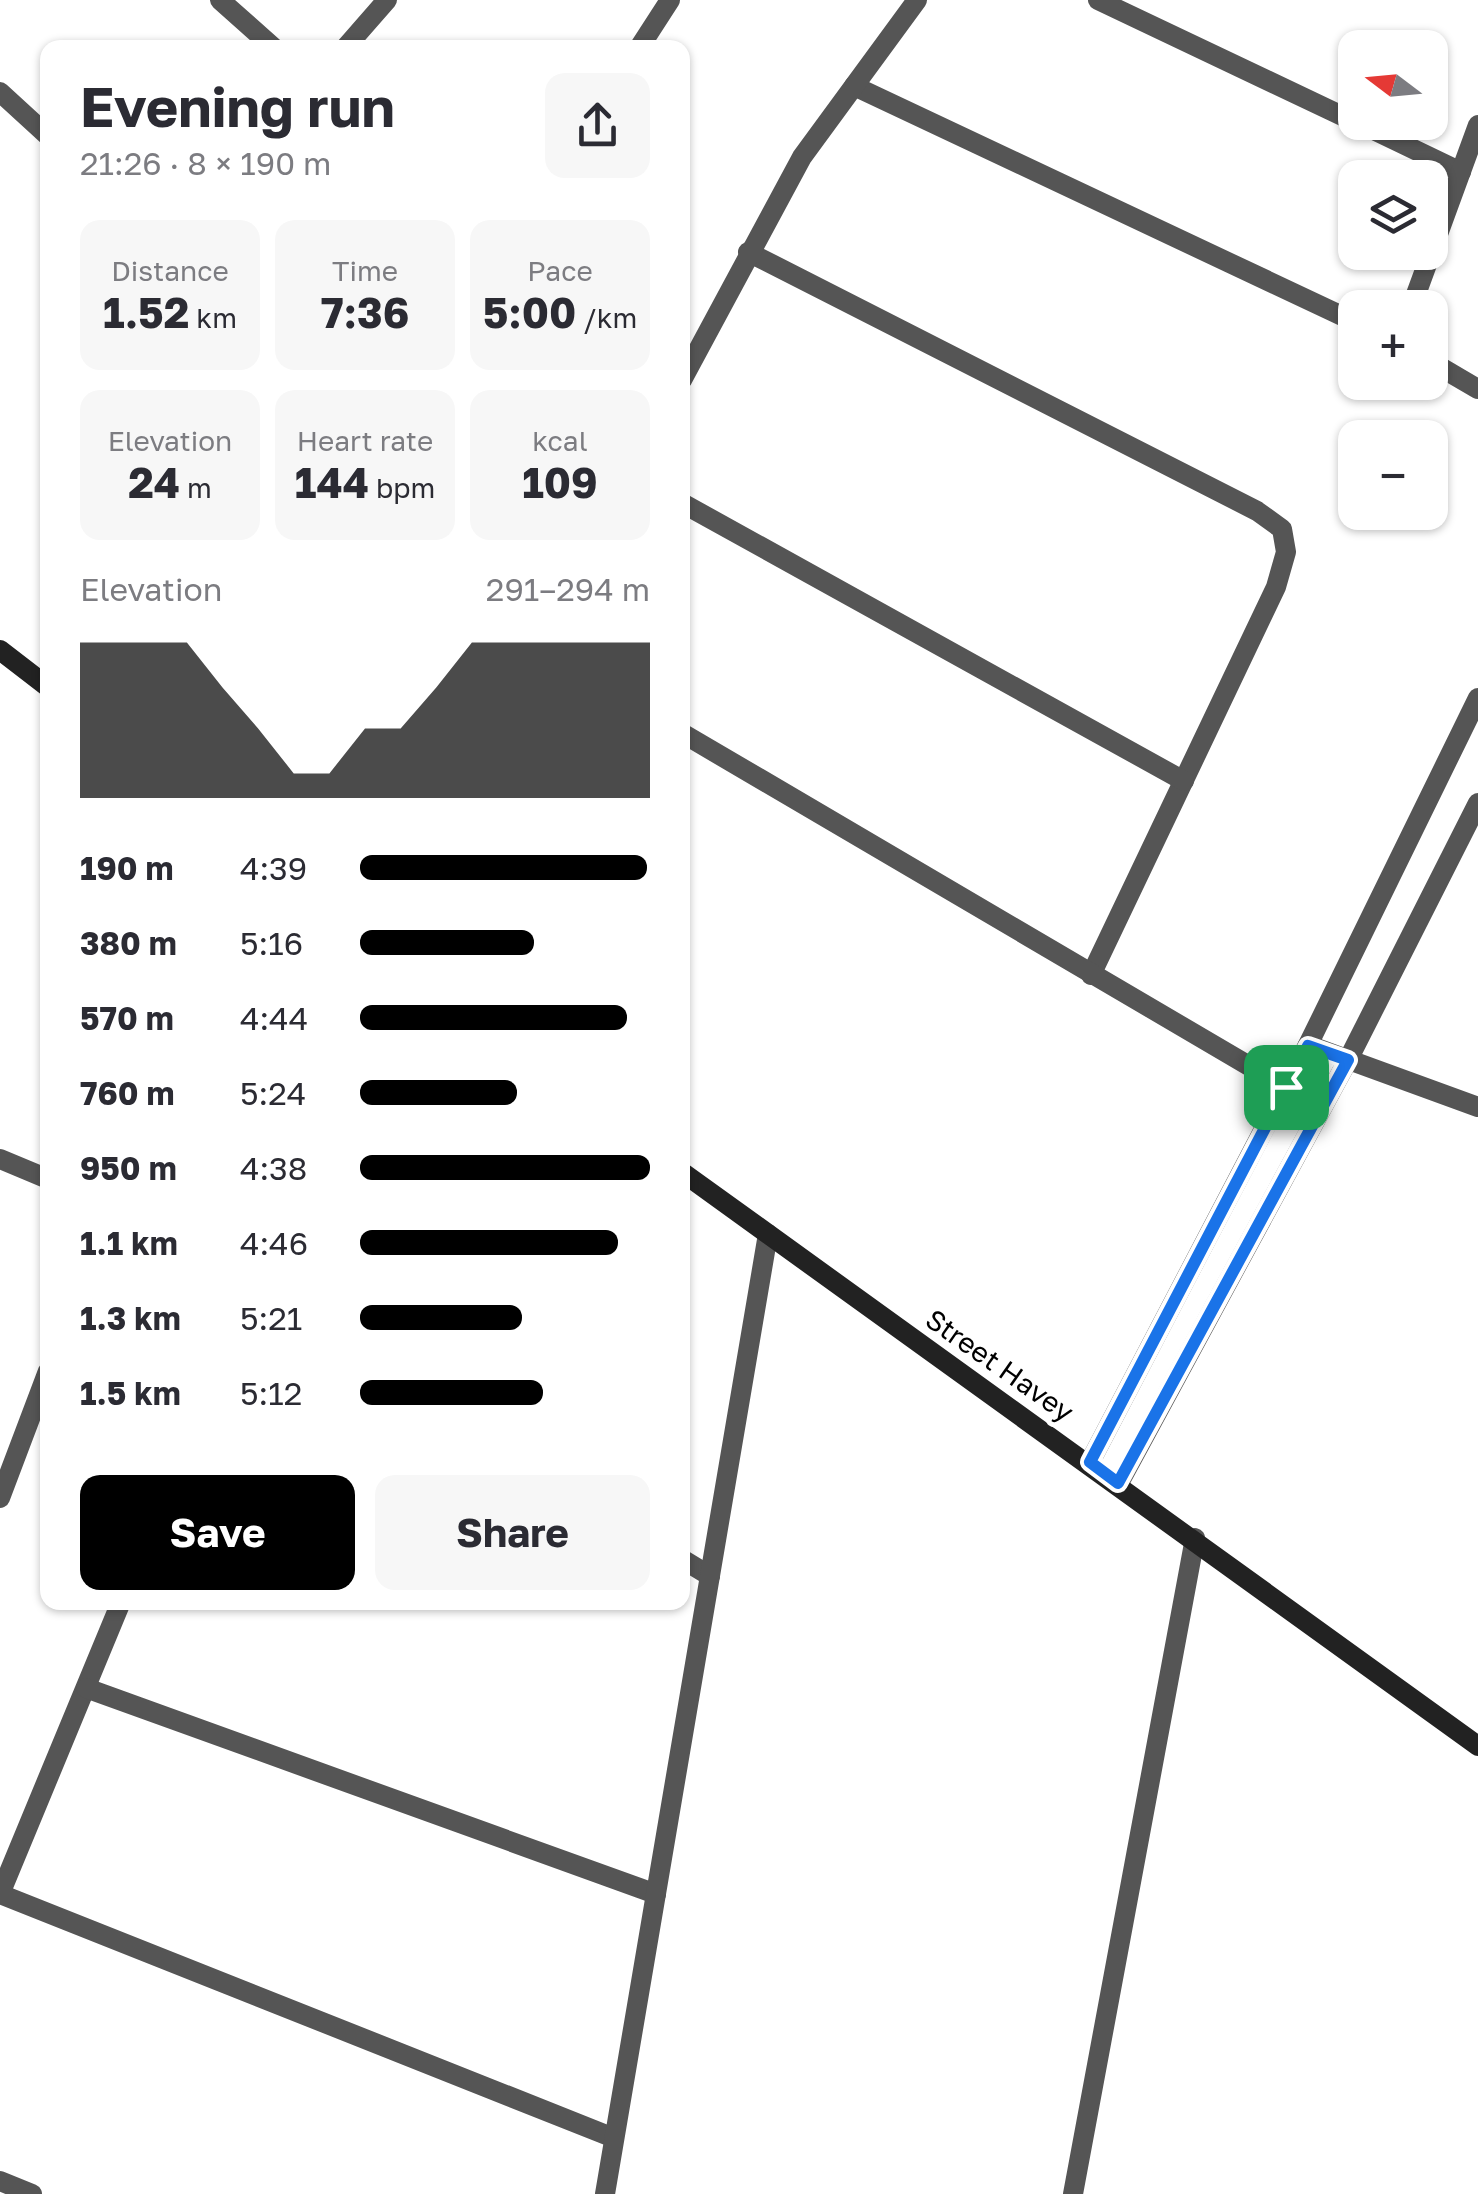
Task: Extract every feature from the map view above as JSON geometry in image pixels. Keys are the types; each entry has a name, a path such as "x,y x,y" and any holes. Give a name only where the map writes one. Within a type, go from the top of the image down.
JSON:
{"street":[{"path":"220,0 265,40"},
{"path":"351,40 386,0"},
{"path":"644,40 670,0"},
{"path":"690,364 802,157 917,0"},
{"path":"1098,0 1338,113"},
{"path":"854,86 1338,314"},
{"path":"0,92 40,129"},
{"path":"1417,290 1478,126"},
{"path":"1394,140 1461,172"},
{"path":"748,252 1257,511 1282,529 1286,552 1276,586 1091,975"},
{"path":"1448,372 1478,389"},
{"path":"690,507 1184,781"},
{"path":"0,650 40,681"},
{"path":"1090,1462 1308,1046 1478,698"},
{"path":"690,738 1286,1087"},
{"path":"1118,1483 1348,1060 1478,803"},
{"path":"1308,1046 1478,1108"},
{"path":"0,1159 40,1176"},
{"name":"Street Havey","path":"690,1178 1090,1462 1478,1746"},
{"path":"604,2194 768,1234"},
{"path":"0,1498 40,1392"},
{"path":"1073,2194 1195,1538"},
{"path":"690,1564 710,1576"},
{"path":"118,1610 0,1894 614,2138"},
{"path":"86,1688 656,1894"},
{"path":"0,2181 32,2194"}],"route":[{"path":"1308,1046 1348,1060 1118,1483 1090,1462 1286,1087 1308,1046"}]}
